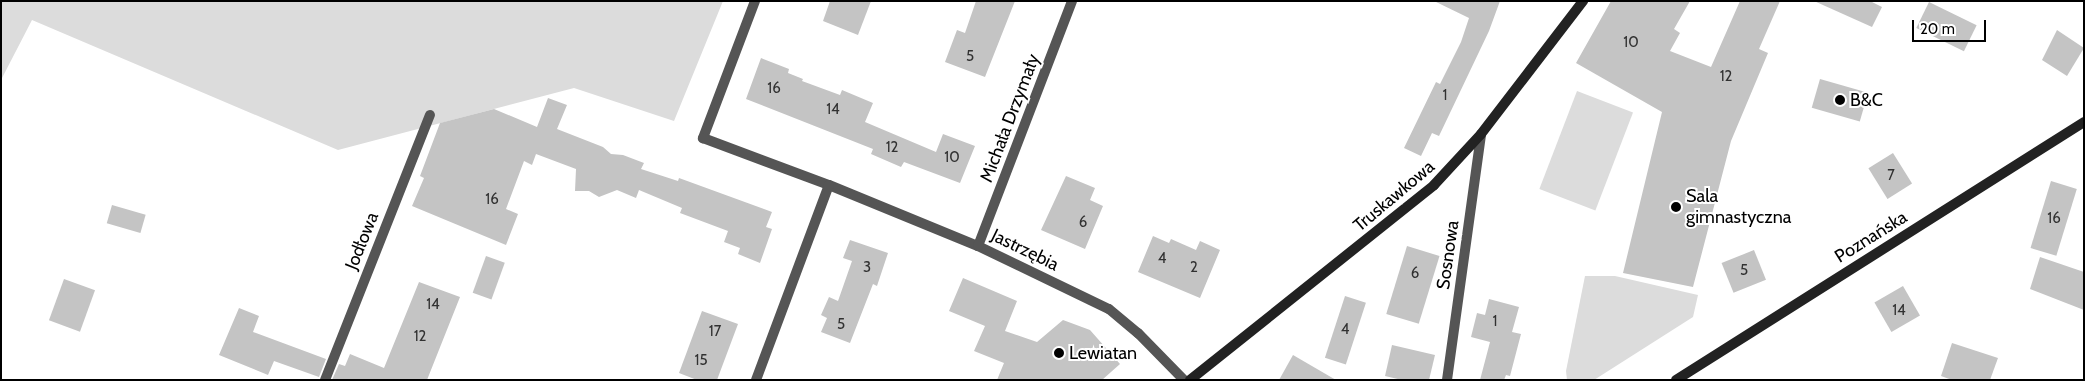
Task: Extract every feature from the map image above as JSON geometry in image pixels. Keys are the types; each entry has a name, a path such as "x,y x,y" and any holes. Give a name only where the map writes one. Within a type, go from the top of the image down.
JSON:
{"street":[{"name":"Jastrzębia","path":"755,1 703,138 829,185 978,246 1109,309 1138,332 1184,380"},
{"name":"Michała Drzymały","path":"978,246 1072,1"},
{"name":"Truskawkowa","path":"1190,380 1434,185 1481,134 1583,1"},
{"name":"Jodłowa","path":"325,380 430,115"},
{"name":"Poznańska","path":"1676,380 2084,122"},
{"name":"Sosnowa","path":"1447,380 1481,134"},
{"path":"756,380 829,185"}],"shaded area":[{"path":"1,1 723,1 674,121 574,88 338,150 32,20 1,80"},
{"path":"1577,91 1633,113 1595,211 1539,189"},
{"path":"1585,276 1615,276 1698,295 1693,317 1594,380 1567,380 1566,371"}],"building":[{"path":"830,1 871,1 858,35 823,21"},
{"path":"976,1 1015,1 985,77 945,62 957,30 965,33"},
{"path":"1434,1 1500,1 1489,31 1439,136 1432,133 1421,156 1404,148 1436,82 1440,84 1461,42 1469,18"},
{"path":"1611,1 1690,1 1674,29 1680,33 1670,51 1711,67 1740,1 1780,1 1759,49 1768,53 1731,141 1693,287 1623,273 1662,112 1576,63"},
{"path":"1814,1 1870,1 1882,7 1872,27"},
{"path":"1929,2 1977,25 1964,51 1916,28"},
{"path":"2057,30 2084,48 2067,76 2042,60"},
{"path":"761,58 789,69 788,73 803,79 802,81 840,95 842,90 873,103 865,122 936,152 943,134 975,146 960,183 904,162 901,167 871,154 873,149 746,99"},
{"name":"B&C","path":"1820,79 1868,93 1860,122 1812,108"},
{"path":"548,98 567,105 557,129 603,147 611,154 623,155 644,163 641,169 678,181 679,178 772,212 766,227 772,229 760,263 738,254 740,248 724,242 728,231 680,213 682,208 639,190 636,198 617,190 599,197 589,191 575,191 576,169 536,154 532,165 524,161 506,209 518,214 506,245 412,206 424,178 420,176 440,123 494,109 537,127"},
{"path":"1893,153 1912,184 1887,199 1868,168"},
{"path":"1066,176 1095,188 1090,200 1103,206 1085,249 1041,230"},
{"path":"2051,181 2077,189 2056,256 2031,248"},
{"path":"112,205 146,215 140,233 107,223"},
{"path":"1153,236 1169,243 1171,239 1196,250 1200,241 1220,250 1200,298 1138,272"},
{"path":"850,240 888,253 877,286 873,284 850,343 821,332 827,318 821,315 829,297 838,301 852,261 843,258"},
{"path":"1407,246 1440,256 1419,324 1386,314"},
{"path":"1754,250 1766,280 1734,293 1722,263"},
{"path":"486,256 505,263 491,299 473,293"},
{"path":"2040,257 2084,272 2084,310 2030,289"},
{"name":"Lewiatan","path":"963,278 1017,301 1005,331 1037,342 1063,320 1090,330 1120,364 1102,380 997,380 1004,363 974,351 985,326 949,311"},
{"path":"64,279 95,290 80,332 49,320"},
{"path":"419,282 460,297 427,380 332,380 339,364 345,366 350,354 384,368"},
{"path":"1903,286 1920,315 1891,332 1874,302"},
{"path":"1345,296 1366,303 1346,365 1325,358"},
{"path":"1489,299 1519,307 1512,332 1521,334 1510,376 1506,375 1504,380 1480,380 1490,342 1471,337 1477,313 1485,315"},
{"path":"239,308 259,316 253,332 326,359 319,377 274,361 268,375 219,355"},
{"path":"702,311 738,324 717,380 697,380 679,373"},
{"path":"1952,343 1998,358 1990,380 1952,380 1941,376"},
{"path":"1392,345 1435,355 1429,380 1402,380 1385,376"},
{"path":"1293,355 1336,380 1279,380"}],"place":[{"name":"B&C","path":"1840,100"},
{"name":"Sala gimnastyczna","path":"1676,207"},
{"name":"Lewiatan","path":"1059,353"}]}
